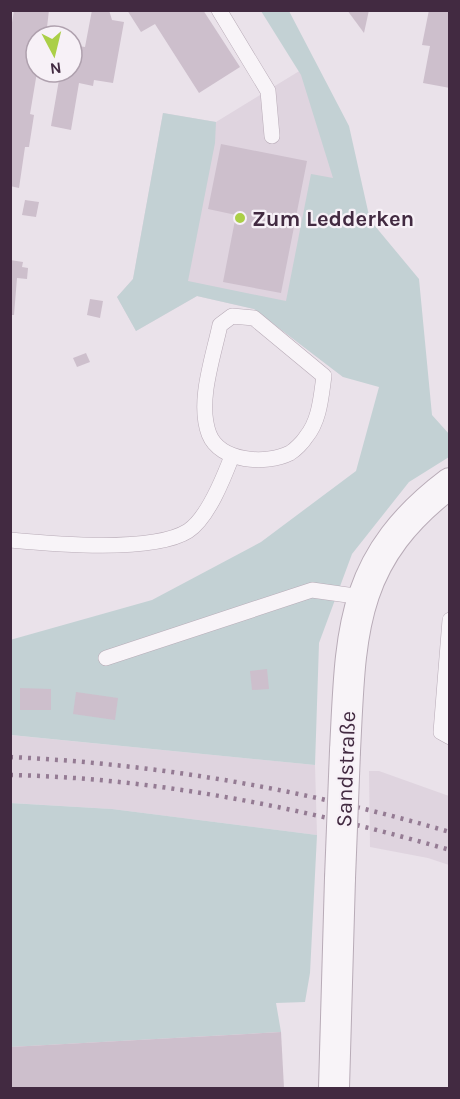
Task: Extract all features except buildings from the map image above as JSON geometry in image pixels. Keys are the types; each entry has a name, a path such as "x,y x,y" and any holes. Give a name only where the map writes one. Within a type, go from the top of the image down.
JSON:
{"street":[{"name":"Sandstraße","path":"334,1089 350,648 369,576 388,544 412,516 450,483"}],"lane":[{"path":"219,10 268,91 272,136"},
{"path":"232,316 254,318 324,376 320,407 308,436 291,453 270,459 232,456 219,450 209,434 206,412 208,381 220,326 232,316"},
{"path":"10,540 149,543 189,531 218,494 232,456"},
{"path":"106,658 312,590 362,597"},
{"path":"450,620 441,732 450,737"}],"shaded area":[{"path":"261,11 289,11 349,126 370,220 419,279 432,415 450,435 449,457 409,482 352,554 319,643 315,765 11,735 10,640 152,600 261,542 356,471 379,387 343,377 254,309 197,296 136,331 117,297 133,279 163,113 216,122 215,143 188,281 286,301 311,174 333,178 301,75"},
{"name":"Zum Ledderken","path":"301,70 338,187 343,377 254,309 197,296 136,331 117,297 133,279 163,113 216,122"},
{"path":"10,735 315,765 317,835 112,809 11,803"},
{"path":"369,771 379,771 449,796 449,865 428,858 370,847"},
{"path":"10,803 112,809 317,835 310,973 305,1002 276,1003 281,1032 11,1047"}],"railway":[{"path":"10,757 122,766 232,781 342,804 450,832"},
{"path":"10,775 122,782 232,798 342,821 450,850"}],"place":[{"name":"Zum Ledderken","path":"240,218"}]}
